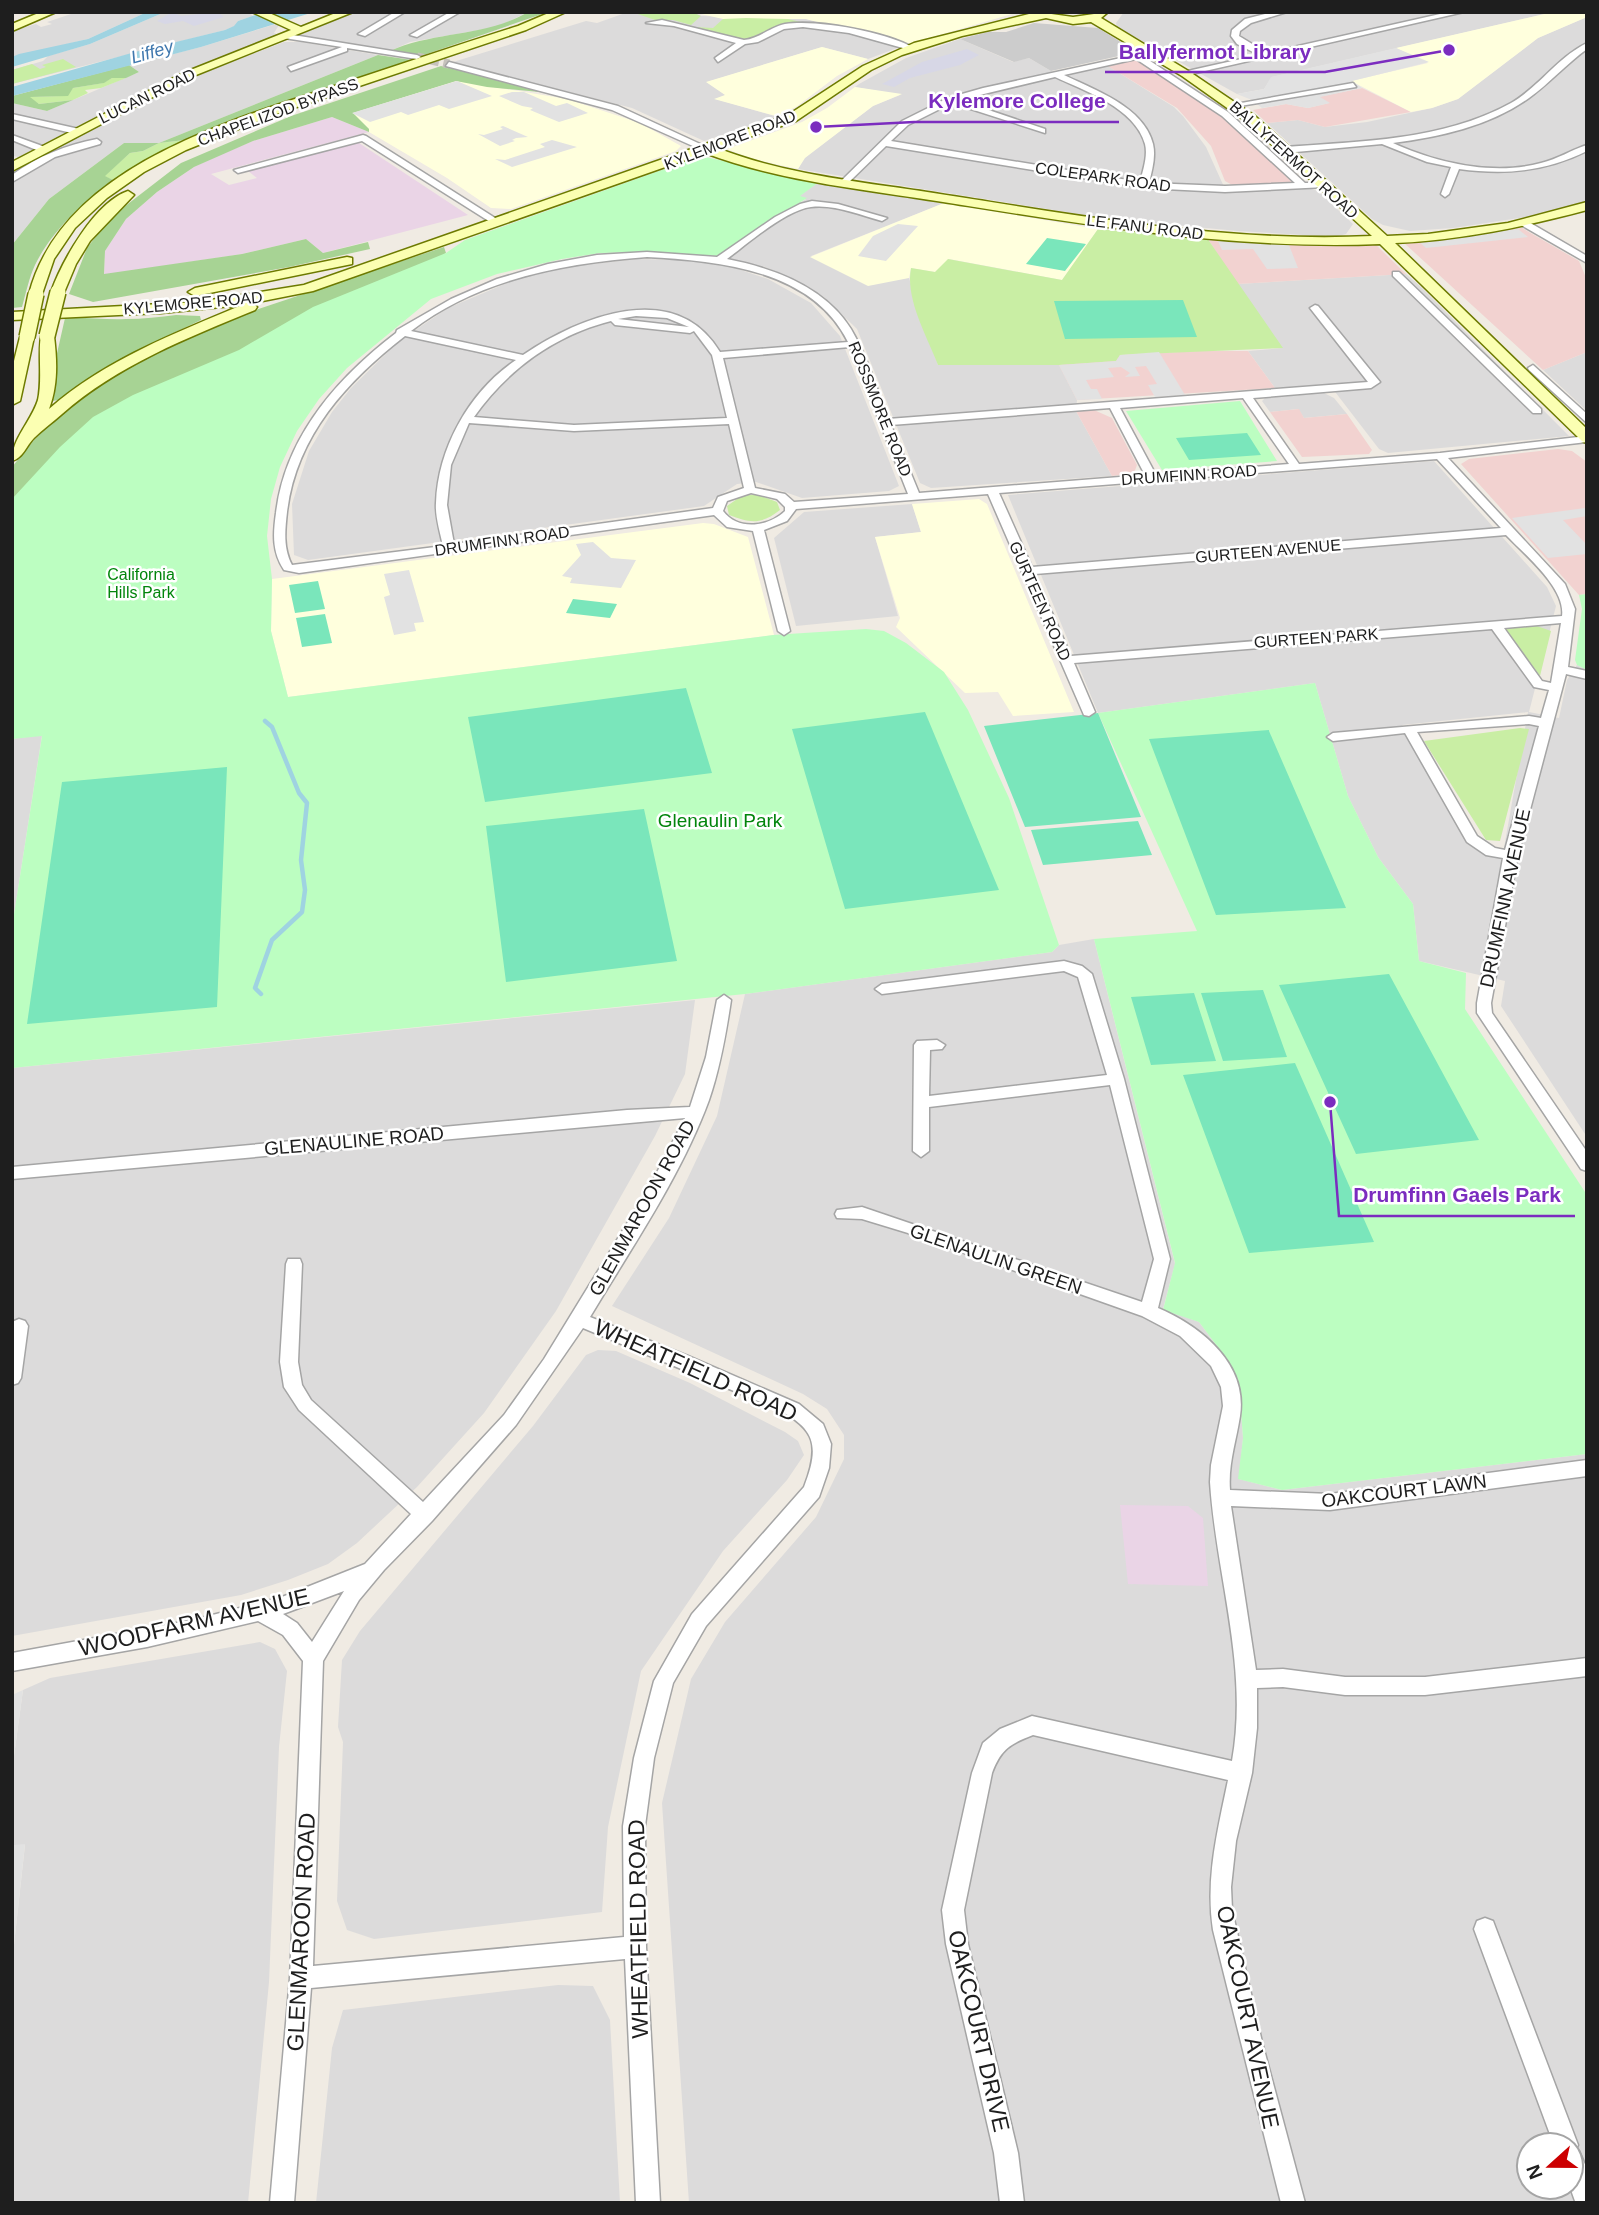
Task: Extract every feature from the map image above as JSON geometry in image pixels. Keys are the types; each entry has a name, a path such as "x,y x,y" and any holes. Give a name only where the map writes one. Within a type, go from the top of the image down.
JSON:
{"main road":[{"path":"12,28 51,12"},
{"name":"CHAPELIZOD BYPASS","path":"12,444 28,413 36,389 58,292 71,257 108,211 142,184 191,154 226,137 566,14"},
{"name":"CHAPELIZOD BYPASS","path":"12,401 47,259 85,210 120,184 174,151 222,130 280,108 566,14"},
{"name":"KYLEMORE ROAD","path":"12,316 183,306 281,295 498,223 792,118 860,72 910,48 1044,14 1070,19 1099,16"},
{"name":"BALLYFERMOT ROAD","path":"1099,16 1234,106 1285,150 1443,298 1576,415 1587,438"},
{"path":"283,22 299,30"},
{"name":"LUCAN ROAD","path":"12,167 187,75 299,30"},
{"name":"LE FANU ROAD","path":"707,149 775,170 845,182 1135,227 1293,240 1385,241 1524,223 1587,206"},
{"name":"KYLEMORE ROAD","path":"99,311 261,280 446,240"},
{"path":"33,432 70,399 108,371 170,340 281,295 292,287 292,283 278,279 261,280"},
{"name":"CHAPELIZOD BYPASS","path":"12,456 33,432 45,403 51,366 47,337"}],"street":[{"path":"257,12 283,22"},
{"path":"299,30 348,12"},
{"path":"362,34 401,12"},
{"path":"1266,56 1240,42 1235,36 1237,30 1248,21 1283,12"},
{"path":"1186,74 1460,12"},
{"path":"414,35 452,13"},
{"path":"650,23 676,22 702,33 757,44 773,29 792,25 820,25 910,48"},
{"path":"833,36 845,31"},
{"path":"689,37 702,33"},
{"path":"287,36 346,48 417,57"},
{"path":"718,60 743,43"},
{"path":"1285,150 1382,141 1431,133 1497,113 1527,96 1587,45"},
{"path":"291,69 346,48"},
{"path":"845,182 905,123 951,100 1153,53"},
{"name":"BALLYFERMOT ROAD","path":"1137,56 1225,114 1303,186"},
{"path":"449,64 622,110 707,149"},
{"path":"1056,74 1106,100 1134,121 1148,142 1150,154 1144,185"},
{"path":"1234,106 1353,85"},
{"path":"951,100 1042,131"},
{"path":"12,116 76,131"},
{"path":"12,138 43,149"},
{"path":"238,170 363,138 498,223"},
{"path":"1382,141 1415,156 1455,167 1492,169 1532,166 1567,157 1587,147"},
{"path":"12,179 40,160 83,144 97,142"},
{"name":"COLEPARK ROAD","path":"885,143 1144,185 1218,189 1323,185"},
{"path":"1445,194 1455,167"},
{"path":"719,260 789,212 806,205 828,206 882,218"},
{"path":"1524,223 1587,260"},
{"name":"ROSSMORE ROAD","path":"288,568 282,560 279,537 283,501 302,446 321,413 350,377 400,332 437,308 469,292 535,270 609,257 636,255 719,260 764,272 806,292 837,317 854,344 915,496"},
{"path":"1396,274 1537,411"},
{"path":"1423,300 1443,298"},
{"path":"885,422 1332,389 1371,385 1375,382 1315,308"},
{"path":"449,547 441,512 444,470 450,450 467,420 492,387 522,358 555,338 597,321 641,312 680,319 700,330 717,355 750,490"},
{"path":"400,332 522,358"},
{"path":"717,355 854,344"},
{"path":"1521,396 1539,382"},
{"path":"1246,395 1296,467"},
{"path":"1113,404 1152,478"},
{"path":"467,420 574,428 733,421"},
{"name":"DRUMFINN ROAD","path":"791,506 1440,456 1587,438"},
{"name":"DRUMFINN AVENUE","path":"1440,456 1562,587 1569,609 1561,669 1511,855 1484,1003 1485,1013 1587,1165"},
{"path":"750,490 781,496 791,506 790,512 779,522 758,527 726,522 716,511 722,499 750,490"},
{"name":"GURTEEN ROAD","path":"992,490 1089,712"},
{"name":"DRUMFINN ROAD","path":"288,568 299,569 716,511"},
{"path":"758,527 784,631"},
{"name":"GURTEEN AVENUE","path":"1027,571 1509,531"},
{"name":"GURTEEN PARK","path":"1066,660 1566,619"},
{"path":"1495,624 1538,684 1554,687"},
{"path":"1561,669 1587,675"},
{"path":"1332,737 1529,720 1546,723"},
{"path":"1409,729 1472,839 1491,852 1511,855"},
{"path":"883,989 1034,968 1064,966 1085,974 1116,1080 1162,1259 1148,1311"},
{"name":"GLENMAROON ROAD","path":"282,2203 301,1978 313,1660 323,1637 371,1569 425,1515 510,1419 579,1320 642,1216 696,1112 714,1060 724,1000"},
{"path":"921,1151 922,1045 937,1045"},
{"path":"923,1102 1116,1080"},
{"name":"GLENAULINE ROAD","path":"12,1173 696,1112"},
{"name":"GLENAULIN GREEN","path":"843,1214 862,1213 914,1229 1148,1311 1169,1320 1205,1346 1222,1368 1231,1389 1232,1413 1220,1465 1221,1498"},
{"path":"294,1264 289,1362 293,1387 305,1405 425,1515"},
{"name":"WHEATFIELD ROAD","path":"579,1320 683,1361 804,1417 818,1431 822,1448 821,1466 812,1491 699,1620 664,1681 644,1758 634,1826 635,1947 648,2203"},
{"path":"13,1378 19,1326"},
{"name":"OAKCOURT LAWN","path":"1221,1498 1330,1502 1587,1468"},
{"name":"OAKCOURT AVENUE","path":"1221,1498 1246,1679 1247,1725 1242,1773 1222,1864 1221,1911 1262,2090 1293,2203"},
{"name":"WOODFARM AVENUE","path":"12,1662 121,1642 256,1612 301,1600 371,1569"},
{"path":"256,1612 275,1618 297,1633 313,1660"},
{"path":"1246,1679 1283,1678 1345,1686 1425,1686 1587,1667"},
{"name":"OAKCOURT DRIVE","path":"1012,2203 1006,2152 959,1956 953,1910 982,1773 990,1750 1007,1736 1032,1725 1242,1773"},
{"path":"1485,1929 1561,2131"},
{"path":"301,1978 635,1947"}],"shaded area":[{"path":"77,12 147,12 88,39 12,57 12,31 36,24 41,27 52,24 47,22"},
{"path":"165,12 247,12 253,16 238,21 235,26 225,30 12,84 12,70 90,44"},
{"path":"172,12 181,16 218,12 224,17 194,26 183,21 165,24 157,21"},
{"path":"352,12 528,12 497,27 410,42 390,51 298,35"},
{"path":"628,12 692,12 701,16 806,19 905,45 868,59 822,47 707,82 726,95 716,99 778,117 704,141 632,108 453,62 586,21 597,23"},
{"path":"692,12 1019,12 905,45 806,19 723,19"},
{"path":"1124,12 1553,12 1272,77 1264,89 1237,94 1117,27 1116,23"},
{"path":"1553,12 1587,12 1587,17 1538,38 1458,99 1432,108 1411,112 1351,81 1428,63 1396,48"},
{"path":"1587,17 1587,201 1570,207 1533,216 1453,228 1410,231 1383,225 1372,219 1267,123 1298,120 1325,127 1367,122 1432,108 1458,99 1538,38"},
{"path":"1034,23 1098,28 1137,52 1051,71 1029,58 1014,62 960,39 988,32 1006,32"},
{"path":"279,25 274,33 279,35 176,75 19,157 12,156 12,103 47,111 139,72 129,65"},
{"path":"960,39 1013,62 1029,58 1056,74 1103,63 1174,107 1183,116 1206,147 1225,189 1303,186 1318,191 1353,224 1346,234 1335,237 1110,219 798,169 804,158 873,106 900,95 855,87 906,58"},
{"path":"284,42 301,42 378,55 159,143 124,143 49,199 12,245 12,173 74,137 196,76"},
{"path":"822,47 868,59 837,76 796,107 776,116 714,99 725,95 706,82"},
{"path":"1396,48 1429,62 1352,81 1362,88 1320,97 1330,103 1308,108 1286,104 1262,108 1237,94 1264,89 1271,77"},
{"path":"967,49 979,55 960,65 910,78 894,87 882,84 922,62"},
{"path":"1136,58 1210,105 1294,184 1236,187 1225,181 1211,146 1177,108 1106,65"},
{"path":"457,81 567,99 640,123 681,146 676,151 511,209 491,208 447,178 369,132 352,113"},
{"path":"457,81 492,96 449,109 439,105 408,115 401,112 370,122 352,113"},
{"path":"855,87 902,94 873,106 805,158 798,169 752,159 727,149 802,122"},
{"path":"1362,88 1411,112 1325,127 1298,120 1267,123 1253,110 1286,104 1308,108 1329,103 1318,97"},
{"path":"524,92 556,106 567,103 588,113 559,122 530,110 533,108 499,96"},
{"path":"332,117 369,132 211,174 229,185 257,178 248,171 359,143 468,215 323,253 306,239 242,254 104,275 105,251 126,219 157,192 194,167 222,154 253,141"},
{"path":"500,127 528,137 516,138 512,140 515,141 500,146 478,134 484,135 503,129"},
{"path":"552,140 577,147 512,167 495,159 505,160 545,147 540,144"},
{"path":"819,182 944,203 811,256 909,278 938,365 1059,365 1077,400 1076,411 1112,476 931,488 920,483 857,329 824,297 805,285 765,267 717,256 806,199 799,196"},
{"path":"944,203 1098,229 1062,280 949,259 935,272 911,268 909,278 868,286 810,257"},
{"path":"898,224 918,226 886,261 858,256 873,236"},
{"path":"1522,228 1579,261 1587,280 1587,352 1543,370 1403,242"},
{"path":"1518,229 1528,237 1426,248 1417,240"},
{"path":"1207,238 1376,245 1406,274 1237,284"},
{"path":"1217,239 1289,245 1298,268 1267,269 1253,249 1222,250"},
{"path":"637,259 685,260 732,267 768,279 811,303 840,336 899,486 889,491 802,498 756,482 737,484 704,506 308,560 294,555 292,504 309,451 332,412 351,388 399,341 448,308 514,280 566,267"},
{"path":"1406,274 1569,436 1388,453 1379,449 1329,384 1275,388 1248,351 1282,348 1237,284"},
{"path":"1248,351 1275,388 1077,400 1059,365 1120,355"},
{"path":"1159,352 1185,395 1155,397 1148,385 1157,384 1146,366 1135,367 1140,376 1125,377 1130,373 1121,367 1108,368 1114,377 1086,380 1091,389 1097,389 1102,399 1077,400 1059,365 1116,361 1120,355"},
{"path":"1587,352 1587,411 1543,370"},
{"path":"1324,393 1334,398 1347,414 1304,418 1298,409 1270,412 1262,401 1265,398"},
{"path":"1299,409 1304,418 1347,414 1372,450 1369,454 1302,457 1270,412"},
{"path":"1094,410 1112,418 1137,465 1134,473 1112,476 1076,411"},
{"path":"1558,449 1572,451 1587,462 1587,594 1579,595 1461,464 1469,459"},
{"path":"1434,461 1547,587 1556,606 1529,712 1559,718 1567,680 1577,665 1587,670 1587,1137 1501,1006 1505,981 1419,961 1413,904 1378,857 1348,796 1315,683 1098,713 1008,495","holes":["1528,712 1502,859 1476,846 1402,725"]},
{"path":"979,499 987,504 1074,712 1013,716 998,692 965,693 896,627 900,618 875,537 921,532 912,504"},
{"path":"912,504 921,532 875,537 898,616 796,626 774,538 804,512"},
{"path":"1585,508 1587,516 1563,520 1587,545 1587,554 1548,558 1512,518"},
{"path":"703,523 714,524 748,537 774,635 288,697 271,631 272,579"},
{"path":"593,542 611,558 636,560 621,588 570,583 572,578 562,576 581,555 576,544"},
{"path":"409,570 424,622 414,623 416,631 394,635 384,597 390,595 384,574"},
{"path":"42,735 12,927 12,739"},
{"path":"1094,939 1175,1264 1163,1309 1199,1322 1226,1358 1239,1386 1243,1438 1239,1479 1282,1490 1587,1454 1587,2203 689,2203 662,1803 691,1679 725,1622 816,1517 844,1459 844,1435 827,1409 803,1394 612,1306 669,1218 717,1116 745,994 1052,952 1059,945"},
{"path":"695,1000 685,1074 655,1136 556,1311 484,1413 417,1487 357,1543 328,1564 241,1595 12,1636 12,1068"},
{"path":"598,1350 616,1351 690,1383 785,1432 798,1441 804,1455 787,1480 723,1551 641,1671 608,1827 602,1912 374,1939 347,1930 337,1901 343,1742 338,1727 342,1660 360,1631 533,1426 586,1355"},
{"path":"1120,1505 1188,1506 1203,1518 1208,1586 1128,1584"},
{"path":"260,1642 275,1649 287,1671 279,1747 269,1982 248,2203 12,2203 12,1963 25,1845 14,1845 13,1763 23,1690 50,1678"},
{"path":"23,1690 13,1763 14,1845 25,1844 12,1963 12,1695"},
{"path":"558,1985 593,1986 610,2020 620,2203 316,2203 332,2048 343,2010"}],"green space":[{"path":"528,12 548,12 421,56 390,51 424,40 495,26"},
{"path":"632,12 692,12 701,16 691,25 673,20 655,20"},
{"path":"723,19 788,19 805,23 777,26 746,40 694,27 713,28"},
{"path":"378,55 412,60 271,107 185,140 159,143"},
{"path":"63,59 76,67 12,84 12,70 32,64 40,69 46,67 42,65"},
{"path":"129,65 139,72 126,78 112,78 104,83 73,88 68,96 30,97 39,104 73,100 47,111 12,103 12,96"},
{"path":"441,66 550,93 456,81 353,113 369,132 332,117 253,141 194,167 157,192 126,219 105,251 104,274 242,254 306,239 323,253 368,242 370,249 289,267 93,302 69,294 87,248 111,217 181,163 291,116"},
{"path":"112,78 126,78 101,88 85,90 88,93 73,100 39,104 28,97 61,96 73,88 103,83"},
{"path":"185,140 115,181 104,176 130,153 143,151 159,143"},
{"path":"124,143 159,143 143,151 130,153 105,176 115,181 80,207 59,229 35,265 22,307 12,308 12,245 49,199"},
{"name":"Glenaulin Park","path":"701,156 819,182 800,196 807,198 717,256 600,253 497,274 431,299 347,368 319,399 297,431 280,467 271,499 267,536 272,579 271,631 288,697 773,635 866,629 884,631 906,643 944,672 968,710 1009,798 1059,945 1052,952 745,994 12,1068 12,927 42,736 12,739 12,499 60,447 93,417 133,395 239,350 313,307 446,253 465,240"},
{"path":"1098,229 1207,238 1283,348 1120,355 1116,361 1059,365 938,365 914,305 911,268 935,272 948,259 1062,280"},
{"path":"1047,238 1086,244 1065,271 1026,264"},
{"path":"444,247 446,253 12,524 12,467 65,409 128,365 226,320"},
{"path":"1183,300 1197,337 1065,339 1054,301"},
{"path":"200,316 201,320 132,353 59,400 46,402 65,318 132,319"},
{"path":"1240,401 1277,461 1162,470 1126,411"},
{"path":"1247,433 1261,455 1189,460 1176,438"},
{"path":"759,495 777,502 780,510 755,521 729,515 727,506 740,497"},
{"path":"318,581 325,609 295,613 289,585"},
{"path":"1587,594 1587,670 1577,665 1575,660 1582,609 1579,595"},
{"path":"573,599 617,604 610,618 566,613"},
{"path":"325,614 332,643 302,647 296,618"},
{"path":"1534,625 1551,631 1540,676 1504,627"},
{"path":"1315,683 1348,796 1378,857 1413,904 1419,961 1466,973 1465,1009 1587,1195 1587,1454 1282,1490 1238,1479 1243,1438 1239,1386 1226,1358 1199,1322 1163,1310 1175,1263 1094,939 1197,931 1098,713"},
{"path":"686,688 712,773 485,802 468,717"},
{"path":"925,712 999,890 845,909 792,729"},
{"path":"1098,713 1141,817 1025,827 984,726"},
{"path":"1529,729 1500,841 1486,840 1424,741"},
{"path":"1269,730 1346,908 1216,915 1149,739"},
{"path":"227,767 217,1007 27,1024 62,782"},
{"path":"644,809 677,961 506,982 486,826"},
{"path":"1138,821 1152,855 1043,865 1031,830"},
{"path":"1389,974 1479,1140 1356,1154 1279,985"},
{"path":"1263,990 1287,1057 1223,1061 1201,993"},
{"path":"1194,993 1216,1061 1151,1065 1131,997"},
{"path":"1295,1063 1374,1242 1249,1253 1183,1075"}],"water":[{"path":"147,12 165,12 90,44 12,67 12,57 19,54 88,39"},
{"name":"Liffey","path":"264,12 314,12 201,47 12,96 12,87 225,30 238,21"}],"waterway":[{"path":"261,994 255,988 272,940 302,912 305,890 301,860 307,803 299,793 272,727 265,721"}],"tunnel":[{"path":"417,57 449,64"}],"place":[{"name":"Ballyfermot Library","path":"1449,50"},
{"name":"Kylemore College","path":"816,127"},
{"name":"Drumfinn Gaels Park","path":"1330,1102"}],"park label":[{"name":"California Hills Park","path":"141,583"}]}
